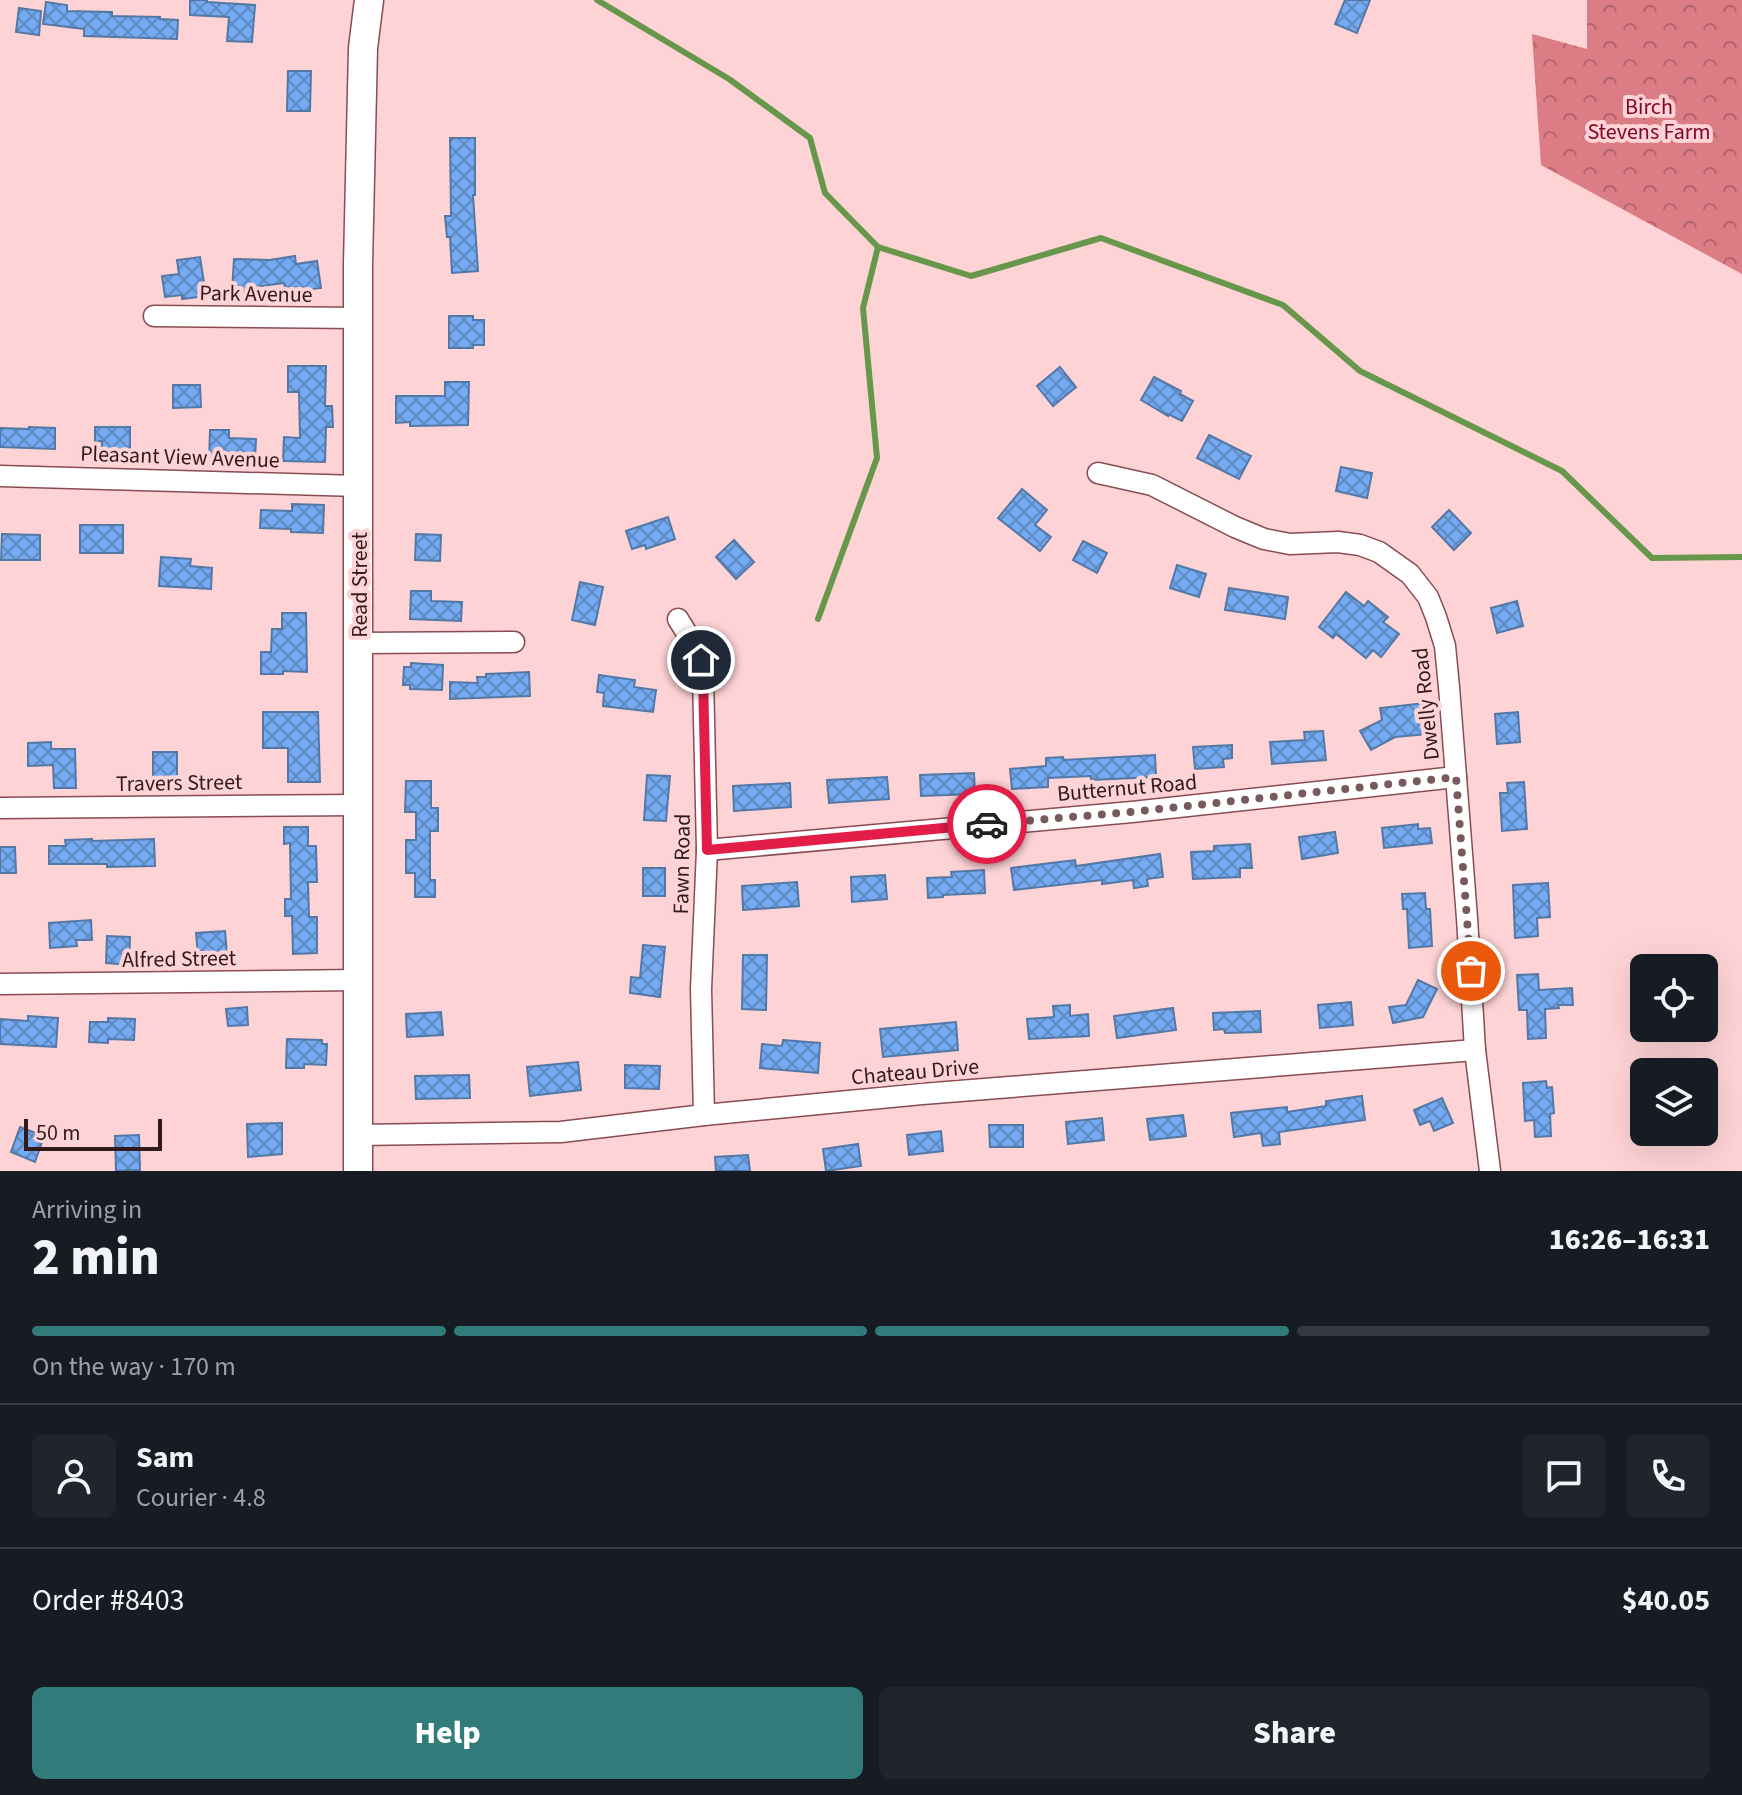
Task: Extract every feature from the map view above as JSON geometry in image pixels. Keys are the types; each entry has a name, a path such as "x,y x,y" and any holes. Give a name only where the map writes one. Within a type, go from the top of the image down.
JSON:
{"main road":[{"name":"Read Street","path":"358,1171 359,318 363,48 369,0"}],"street":[{"name":"Park Avenue","path":"154,316 359,318"},
{"name":"Dwelly Road","path":"1098,473 1152,485 1264,539 1290,544 1338,542 1379,552 1410,574 1428,597 1445,646 1475,1050 1490,1171"},
{"name":"Pleasant View Avenue","path":"0,476 359,486"},
{"name":"Fawn Road","path":"678,619 695,645 702,668 707,850 701,989 704,1115"},
{"path":"359,643 514,642"},
{"name":"Butternut Road","path":"707,850 1132,812 1456,777"},
{"name":"Travers Street","path":"0,808 358,805"},
{"name":"Alfred Street","path":"0,984 358,980"},
{"name":"Chateau Drive","path":"358,1135 561,1132 970,1090 1475,1050"}],"green space":[{"name":"Birch Stevens Farm","path":"1587,0 1742,0 1742,274 1541,165 1532,34 1587,49"}],"building":[{"path":"190,0 255,5 252,42 227,41 229,17 190,15"},
{"path":"1345,0 1370,0 1357,33 1335,24"},
{"path":"46,2 67,5 67,11 112,12 112,16 178,20 177,39 84,36 84,29 43,24"},
{"path":"19,8 41,11 39,35 16,32"},
{"path":"288,71 311,71 310,111 287,111"},
{"path":"450,138 475,138 473,195 478,271 452,273 450,237 447,237 445,216 451,216"},
{"path":"295,256 296,264 317,261 321,288 296,291 296,287 285,288 284,283 254,287 254,292 232,291 234,259 270,260"},
{"path":"200,257 206,296 182,299 182,295 165,297 162,276 179,274 177,260"},
{"path":"449,316 473,316 473,320 484,320 484,345 449,348"},
{"path":"288,366 326,366 325,406 332,406 333,427 326,427 325,462 283,461 284,437 300,438 299,392 288,392"},
{"path":"1060,367 1076,387 1053,406 1037,386"},
{"path":"1154,377 1193,401 1182,421 1141,400"},
{"path":"445,382 469,382 468,425 410,426 410,422 396,423 396,396 445,396"},
{"path":"173,385 200,385 201,407 173,408"},
{"path":"95,427 130,427 130,451 102,451 102,441 95,442"},
{"path":"0,428 55,428 55,449 0,447"},
{"path":"210,430 229,430 229,438 256,439 255,459 229,457 229,461 209,461"},
{"path":"1209,435 1251,456 1239,479 1197,458"},
{"path":"1341,467 1372,473 1367,498 1336,491"},
{"path":"1022,489 1047,510 1035,525 1051,537 1040,551 998,518"},
{"path":"292,504 324,505 323,533 260,528 261,510 292,511"},
{"path":"1449,510 1471,533 1454,550 1432,527"},
{"path":"668,517 675,539 646,549 645,545 632,549 626,531"},
{"path":"80,525 123,525 123,553 80,553"},
{"path":"2,534 40,535 40,560 1,560"},
{"path":"416,534 441,535 440,561 415,560"},
{"path":"734,540 754,562 736,579 716,557"},
{"path":"1083,541 1107,553 1097,573 1073,560"},
{"path":"161,557 191,559 190,566 212,568 211,589 159,586"},
{"path":"1177,565 1206,574 1199,597 1170,588"},
{"path":"580,582 603,587 595,625 572,620"},
{"path":"1229,588 1288,597 1285,619 1225,610"},
{"path":"411,591 431,591 431,601 462,602 461,621 410,619"},
{"path":"1346,592 1364,606 1368,601 1388,617 1383,622 1399,634 1381,657 1373,650 1366,658 1336,634 1333,638 1319,627"},
{"path":"1517,601 1523,626 1497,633 1491,608"},
{"path":"282,613 306,613 307,672 261,674 261,652 271,652 272,629 282,629"},
{"path":"411,663 443,665 442,690 410,689 410,685 403,685 404,667 411,667"},
{"path":"529,672 530,696 450,699 450,682 478,683 477,677 486,677 486,674"},
{"path":"599,675 635,680 634,687 656,690 653,712 603,706 604,693 597,692"},
{"path":"1424,703 1427,734 1395,737 1371,750 1360,731 1382,720 1380,708"},
{"path":"263,712 318,712 320,782 288,782 288,748 263,748"},
{"path":"1518,712 1520,742 1497,744 1495,714"},
{"path":"1323,731 1326,760 1272,764 1270,742 1305,740 1304,732"},
{"path":"51,742 51,749 75,749 76,788 54,788 53,765 28,766 28,743"},
{"path":"1232,745 1232,758 1223,759 1224,767 1195,769 1193,747"},
{"path":"153,752 177,752 177,785 153,785"},
{"path":"1155,755 1156,777 1048,778 1048,787 1012,789 1010,769 1046,766 1046,758 1063,757 1064,760"},
{"path":"974,773 975,794 921,796 920,775"},
{"path":"647,775 670,776 666,821 644,820"},
{"path":"887,777 889,799 829,803 827,780"},
{"path":"406,781 431,781 431,808 438,808 438,831 430,831 430,880 435,880 435,897 415,897 415,873 406,873 406,840 416,840 416,812 405,812"},
{"path":"1524,782 1527,829 1502,831 1500,793 1508,793 1507,783"},
{"path":"790,783 791,807 734,811 733,786"},
{"path":"1418,824 1418,829 1430,828 1432,843 1384,848 1382,828"},
{"path":"284,827 308,827 308,846 316,846 317,882 308,882 309,917 317,917 317,953 293,954 292,916 285,916 285,899 291,899 290,843 284,844"},
{"path":"1335,832 1338,853 1302,859 1299,837"},
{"path":"154,839 155,866 49,864 49,846 66,846 65,840"},
{"path":"1250,844 1252,868 1240,868 1240,877 1193,879 1191,852 1214,851 1214,846"},
{"path":"0,847 15,847 16,873 0,873"},
{"path":"1160,854 1163,877 1147,879 1148,886 1134,888 1133,880 1102,884 1102,880 1014,890 1011,868 1075,860 1076,866"},
{"path":"643,868 665,868 665,896 643,896"},
{"path":"984,870 985,893 928,898 927,878 952,877 951,872"},
{"path":"885,875 887,899 852,902 851,877"},
{"path":"797,882 799,906 743,910 742,886"},
{"path":"1548,883 1550,917 1537,918 1538,936 1515,938 1513,885"},
{"path":"1425,893 1426,909 1430,909 1432,946 1409,948 1407,909 1403,909 1402,894"},
{"path":"91,920 92,940 76,940 77,946 50,948 49,923"},
{"path":"225,931 227,954 198,956 196,933"},
{"path":"107,936 130,937 129,965 106,963"},
{"path":"643,945 665,947 660,997 630,993 631,977 640,978"},
{"path":"743,955 767,955 766,1010 742,1009"},
{"path":"1538,974 1539,990 1572,988 1573,1005 1545,1009 1546,1038 1528,1039 1527,1010 1519,1010 1517,975"},
{"path":"1418,980 1437,989 1423,1017 1393,1023 1389,1007 1406,1005"},
{"path":"1351,1002 1353,1025 1320,1028 1318,1005"},
{"path":"1070,1005 1070,1016 1088,1014 1089,1036 1029,1039 1027,1019 1054,1017 1053,1006"},
{"path":"247,1007 248,1025 228,1026 226,1009"},
{"path":"1173,1008 1176,1030 1117,1038 1114,1016"},
{"path":"1260,1011 1261,1032 1225,1033 1224,1029 1214,1030 1213,1013"},
{"path":"441,1012 443,1035 407,1037 406,1014"},
{"path":"28,1016 58,1018 56,1047 0,1044 0,1019 28,1021"},
{"path":"108,1018 135,1019 134,1040 89,1042 90,1022 108,1022"},
{"path":"956,1022 958,1050 883,1057 880,1029"},
{"path":"287,1039 322,1040 322,1044 327,1044 326,1065 304,1064 304,1068 286,1068"},
{"path":"783,1040 820,1043 818,1073 760,1068 762,1044 782,1046"},
{"path":"578,1062 581,1090 530,1096 527,1067"},
{"path":"625,1065 660,1066 659,1089 625,1088"},
{"path":"469,1075 470,1098 416,1099 415,1076"},
{"path":"1546,1081 1547,1088 1552,1087 1554,1113 1550,1114 1551,1136 1535,1137 1534,1120 1525,1121 1523,1083"},
{"path":"1362,1096 1365,1120 1279,1132 1280,1144 1263,1146 1261,1133 1234,1137 1231,1113 1287,1107 1287,1112 1326,1106 1326,1101"},
{"path":"1442,1098 1453,1123 1434,1131 1430,1121 1420,1125 1414,1110"},
{"path":"1183,1115 1186,1136 1150,1140 1147,1119"},
{"path":"1102,1118 1104,1140 1068,1144 1066,1122"},
{"path":"282,1123 282,1154 248,1157 247,1124"},
{"path":"989,1125 1023,1125 1023,1147 990,1147"},
{"path":"20,1127 44,1136 35,1162 11,1152"},
{"path":"941,1131 943,1151 909,1155 907,1135"},
{"path":"139,1135 140,1170 116,1171 115,1136"},
{"path":"858,1144 861,1166 826,1171 823,1149"},
{"path":"748,1155 750,1171 716,1171 715,1157"}],"waterway":[{"path":"597,0 729,79 810,138 825,193 878,247 971,276 1101,238 1283,305 1360,371 1562,471 1652,558 1742,557"},
{"path":"818,619 877,458 863,308 878,247"}],"way so far":[{"path":"987,824 1132,812 1456,777 1471,971"}],"route":[{"path":"701,660 707,850 987,824"}]}
